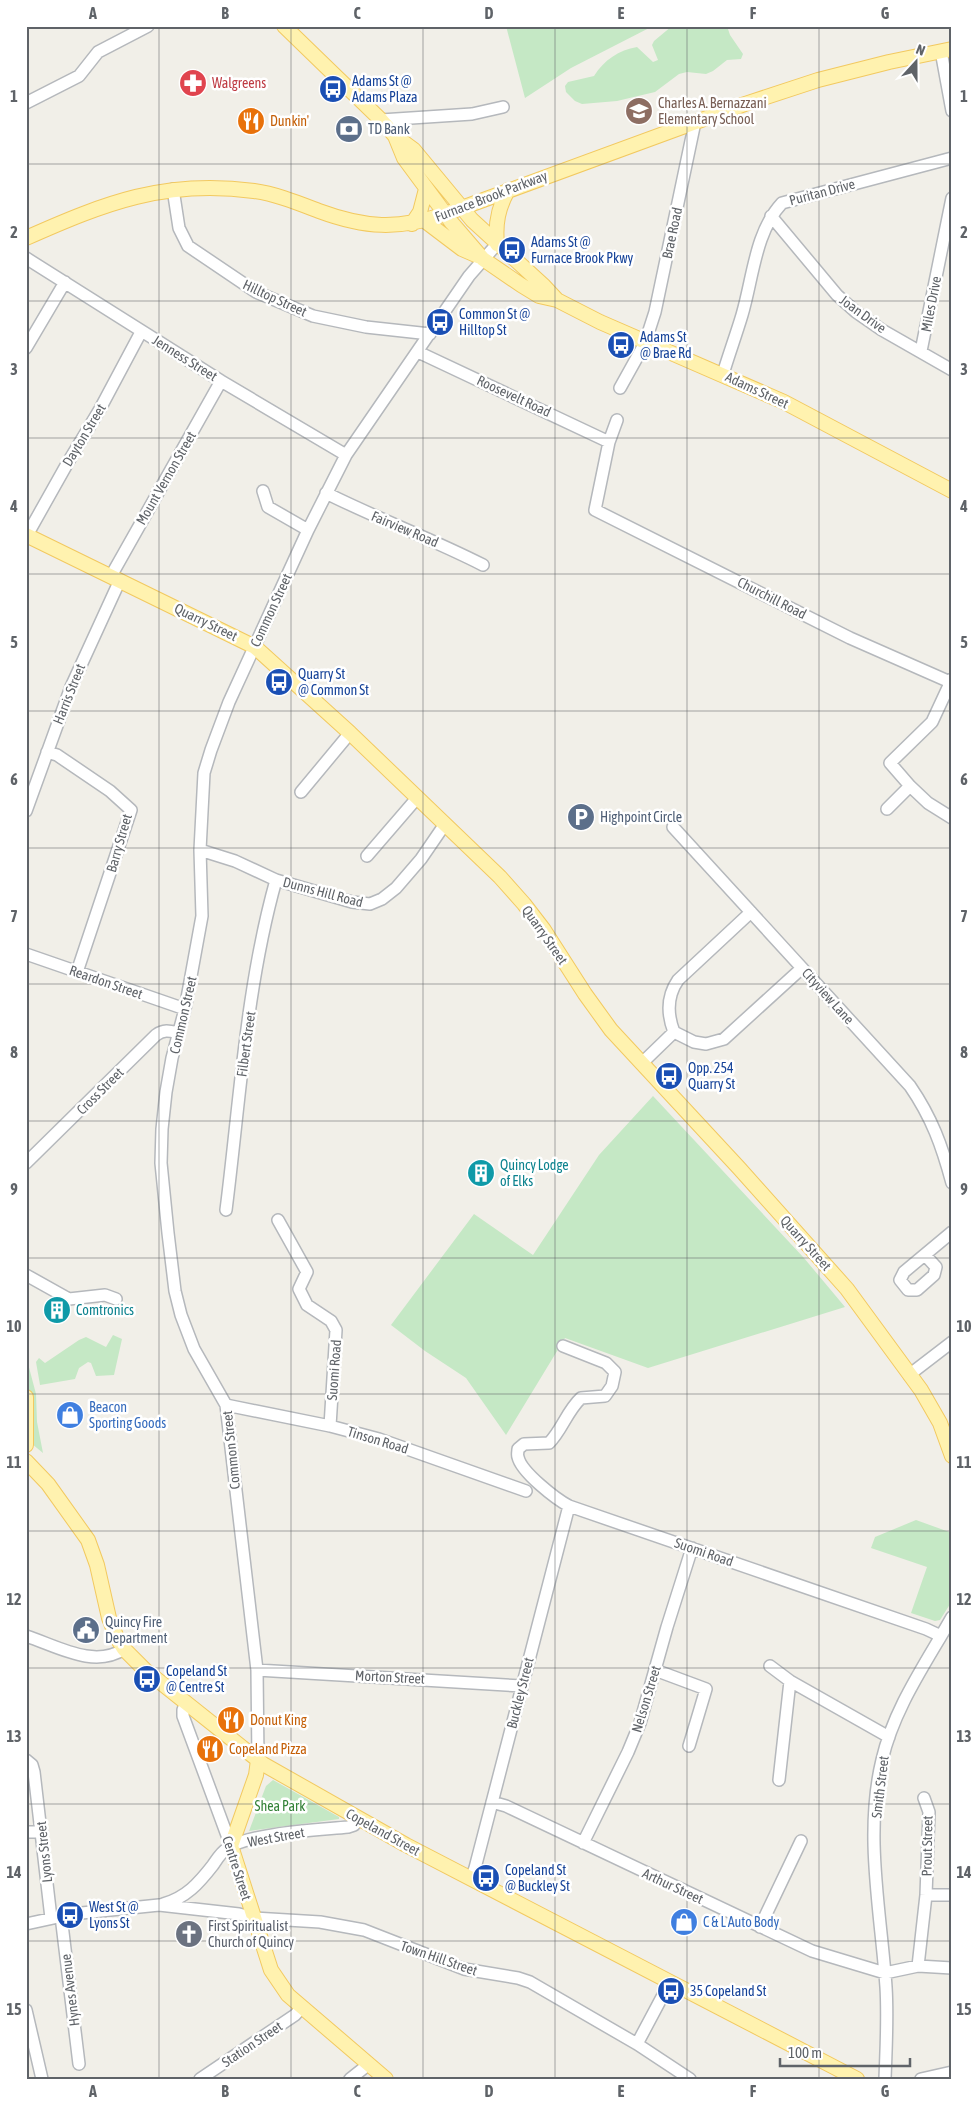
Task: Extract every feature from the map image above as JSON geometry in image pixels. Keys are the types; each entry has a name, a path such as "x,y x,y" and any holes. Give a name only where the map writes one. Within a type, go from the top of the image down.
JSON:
{"main road":[{"name":"Adams Street","path":"284,26 381,120 395,136 414,150 462,208 497,244 557,300"},
{"name":"Furnace Brook Parkway","path":"26,238 107,204 134,196 173,189 212,187 255,191 290,200 349,221 368,225 388,227 418,222 462,208 695,122 818,80 888,62 946,50"},
{"name":"Adams Street","path":"395,136 401,153 426,189 483,259 539,296 557,300 645,342 723,374 784,402 952,490"},
{"path":"426,189 418,222 462,249 483,259"},
{"path":"497,244 496,222 498,210 508,190"},
{"name":"Quarry Street","path":"27,536 255,647 445,824 524,904 611,1030 847,1289 921,1390 933,1412 952,1456"},
{"path":"26,1397 26,1445"},
{"name":"Copeland Street","path":"26,1461 48,1484 88,1540 98,1565 109,1618 117,1638 124,1649 145,1670 258,1760 358,1819 857,2079"},
{"name":"Common Street","path":"230,1846 256,1776 258,1760"},
{"name":"Centre Street","path":"230,1846 273,1975 284,1990 302,2007 386,2079"}],"street":[{"path":"26,103 79,76 98,52 117,40 148,26"},
{"path":"946,50 952,111"},
{"path":"381,120 472,114 503,107"},
{"name":"Brae Road","path":"620,388 645,342 654,312 695,122"},
{"name":"Puritan Drive","path":"723,374 742,315 761,240 771,216 782,203 952,158"},
{"name":"Hilltop Street","path":"173,189 179,228 188,246 256,292 313,316 366,327 430,334"},
{"name":"Miles Drive","path":"921,351 952,198"},
{"name":"Joan Drive","path":"771,216 837,295 856,312 882,330 952,370"},
{"name":"Common Street","path":"258,1760 257,1670 226,1405 194,1349 181,1316 175,1291 161,1163 166,1092 185,1009 202,916 201,801 206,766 229,702 308,530 346,455 469,276 497,244"},
{"name":"Jenness Street","path":"26,258 221,381 346,455"},
{"path":"26,348 65,282"},
{"name":"Dayton Street","path":"27,536 142,332"},
{"name":"Roosevelt Road","path":"418,352 609,442"},
{"name":"Mount Vernon Street","path":"115,578 221,381"},
{"path":"609,442 617,420"},
{"name":"Churchill Road","path":"609,442 595,510 850,638 951,680"},
{"path":"263,491 268,507 308,530"},
{"name":"Fairview Road","path":"326,493 483,565"},
{"name":"Harris Street","path":"26,811 70,687 115,578"},
{"path":"951,680 932,722 890,763 928,803 952,818"},
{"path":"301,792 350,734"},
{"name":"Barry Street","path":"47,752 57,755 110,791 131,810 77,972"},
{"path":"887,809 910,786"},
{"path":"367,856 416,798"},
{"name":"Dunns Hill Road","path":"200,850 235,861 276,880 352,902 370,904 382,900 396,888 421,859 445,824"},
{"name":"Cityview Lane","path":"673,827 910,1086 925,1107 935,1127 952,1183"},
{"name":"Filbert Street","path":"226,1210 242,1066 257,958 276,880"},
{"path":"751,912 678,980 671,989 669,1011 674,1032 689,1040 706,1044 724,1038 802,968"},
{"name":"Reardon Street","path":"26,954 185,1009"},
{"name":"Cross Street","path":"26,1163 156,1035 161,1031 167,1030 178,1033"},
{"path":"642,1063 674,1032"},
{"name":"Suomi Road","path":"278,1220 307,1272 299,1289 307,1304 331,1321 336,1330 330,1426"},
{"path":"925,1255 952,1232"},
{"path":"26,1275 68,1299 104,1295 116,1299"},
{"path":"908,1374 952,1342"},
{"name":"Suomi Road","path":"563,1346 606,1363 615,1372 612,1386 605,1396 581,1398 571,1409 557,1435 549,1442 544,1444 524,1444 518,1449 518,1458 524,1468 556,1499 569,1506 926,1629 941,1636"},
{"name":"Tinson Road","path":"226,1405 330,1426 379,1439 526,1491"},
{"name":"Buckley Street","path":"471,1879 476,1868 569,1506"},
{"name":"Nelson Street","path":"583,1843 630,1748 640,1723 692,1548"},
{"name":"Smith Street","path":"885,2079 885,1973 875,1844 880,1767 901,1704 952,1617"},
{"path":"26,1636 89,1657 103,1658 124,1649"},
{"path":"770,1666 790,1681 889,1737"},
{"name":"Morton Street","path":"257,1670 522,1686"},
{"path":"655,1670 706,1689 689,1746"},
{"path":"779,1780 790,1681"},
{"name":"Centre Street","path":"186,1702 182,1710 183,1716 230,1846"},
{"name":"Lyons Street","path":"26,1760 34,1768 56,1917"},
{"name":"Prout Street","path":"918,1966 926,1895 929,1812 924,1798"},
{"name":"Arthur Street","path":"492,1802 506,1806 812,1951 885,1973"},
{"name":"West Street","path":"26,1924 56,1917 154,1906 176,1900 191,1891 221,1854 230,1846 274,1835 348,1827 358,1819"},
{"path":"26,1832 42,1832"},
{"path":"760,1926 801,1841"},
{"name":"Prout Street","path":"926,1895 952,1895"},
{"name":"West Street","path":"154,1906 239,1914 254,1918"},
{"name":"Hynes Avenue","path":"56,1917 79,2064"},
{"name":"Town Hill Street","path":"254,1918 310,1921 356,1928 464,1969 524,1980 637,2044 690,2079"},
{"path":"885,1973 918,1966 952,1968"},
{"path":"637,2044 670,1982"},
{"name":"Station Street","path":"200,2079 294,2015 302,2007"},
{"path":"26,2010 42,2079"},
{"path":"350,2079 369,2064"},
{"path":"921,2079 952,2072"}],"green space":[{"path":"506,26 653,26 571,68 525,98"},
{"path":"672,26 727,26 730,35 743,54 741,59 727,60 706,74 687,72 679,74 655,92 617,101 582,104 575,101 566,92 565,86 568,82 594,76 607,61 624,51 637,47 653,62 658,60 652,45 654,41"},
{"path":"653,1096 804,1258 845,1307 648,1368 565,1338 506,1435 466,1378 425,1351 391,1325 474,1214 533,1255 599,1155"},
{"path":"113,1335 122,1339 114,1375 96,1376 91,1363 88,1362 79,1368 75,1379 40,1385 36,1362 39,1358 45,1363 86,1337 106,1347"},
{"path":"26,1356 36,1394 37,1422 43,1453 26,1439"},
{"path":"916,1520 952,1533 952,1601 940,1620 935,1621 911,1613 927,1567 871,1548 875,1537"},
{"name":"Shea Park","path":"273,1780 339,1817 339,1819 249,1831 266,1786"}],"place":[{"name":"Walgreens","path":"193,83"},
{"name":"Adams St @ Adams Plaza","path":"333,89"},
{"name":"Charles A. Bernazzani Elementary School","path":"639,111"},
{"name":"Dunkin'","path":"251,121"},
{"name":"TD Bank","path":"349,129"},
{"name":"Adams St @ Furnace Brook Pkwy","path":"512,250"},
{"name":"Common St @ Hilltop St","path":"440,322"},
{"name":"Adams St @ Brae Rd","path":"621,345"},
{"name":"Quarry St @ Common St","path":"279,682"},
{"name":"Highpoint Circle","path":"581,817"},
{"name":"Opp. 254 Quarry St","path":"669,1076"},
{"name":"Quincy Lodge of Elks","path":"481,1173"},
{"name":"Comtronics","path":"57,1310"},
{"name":"Beacon Sporting Goods","path":"70,1415"},
{"name":"Quincy Fire Department","path":"86,1630"},
{"name":"Copeland St @ Centre St","path":"147,1679"},
{"name":"Donut King","path":"231,1720"},
{"name":"Copeland Pizza","path":"210,1749"},
{"name":"Copeland St @ Buckley St","path":"486,1878"},
{"name":"West St @ Lyons St","path":"70,1915"},
{"name":"C & L Auto Body","path":"684,1922"},
{"name":"First Spiritualist Church of Quincy","path":"189,1934"},
{"name":"35 Copeland St","path":"671,1991"}]}
